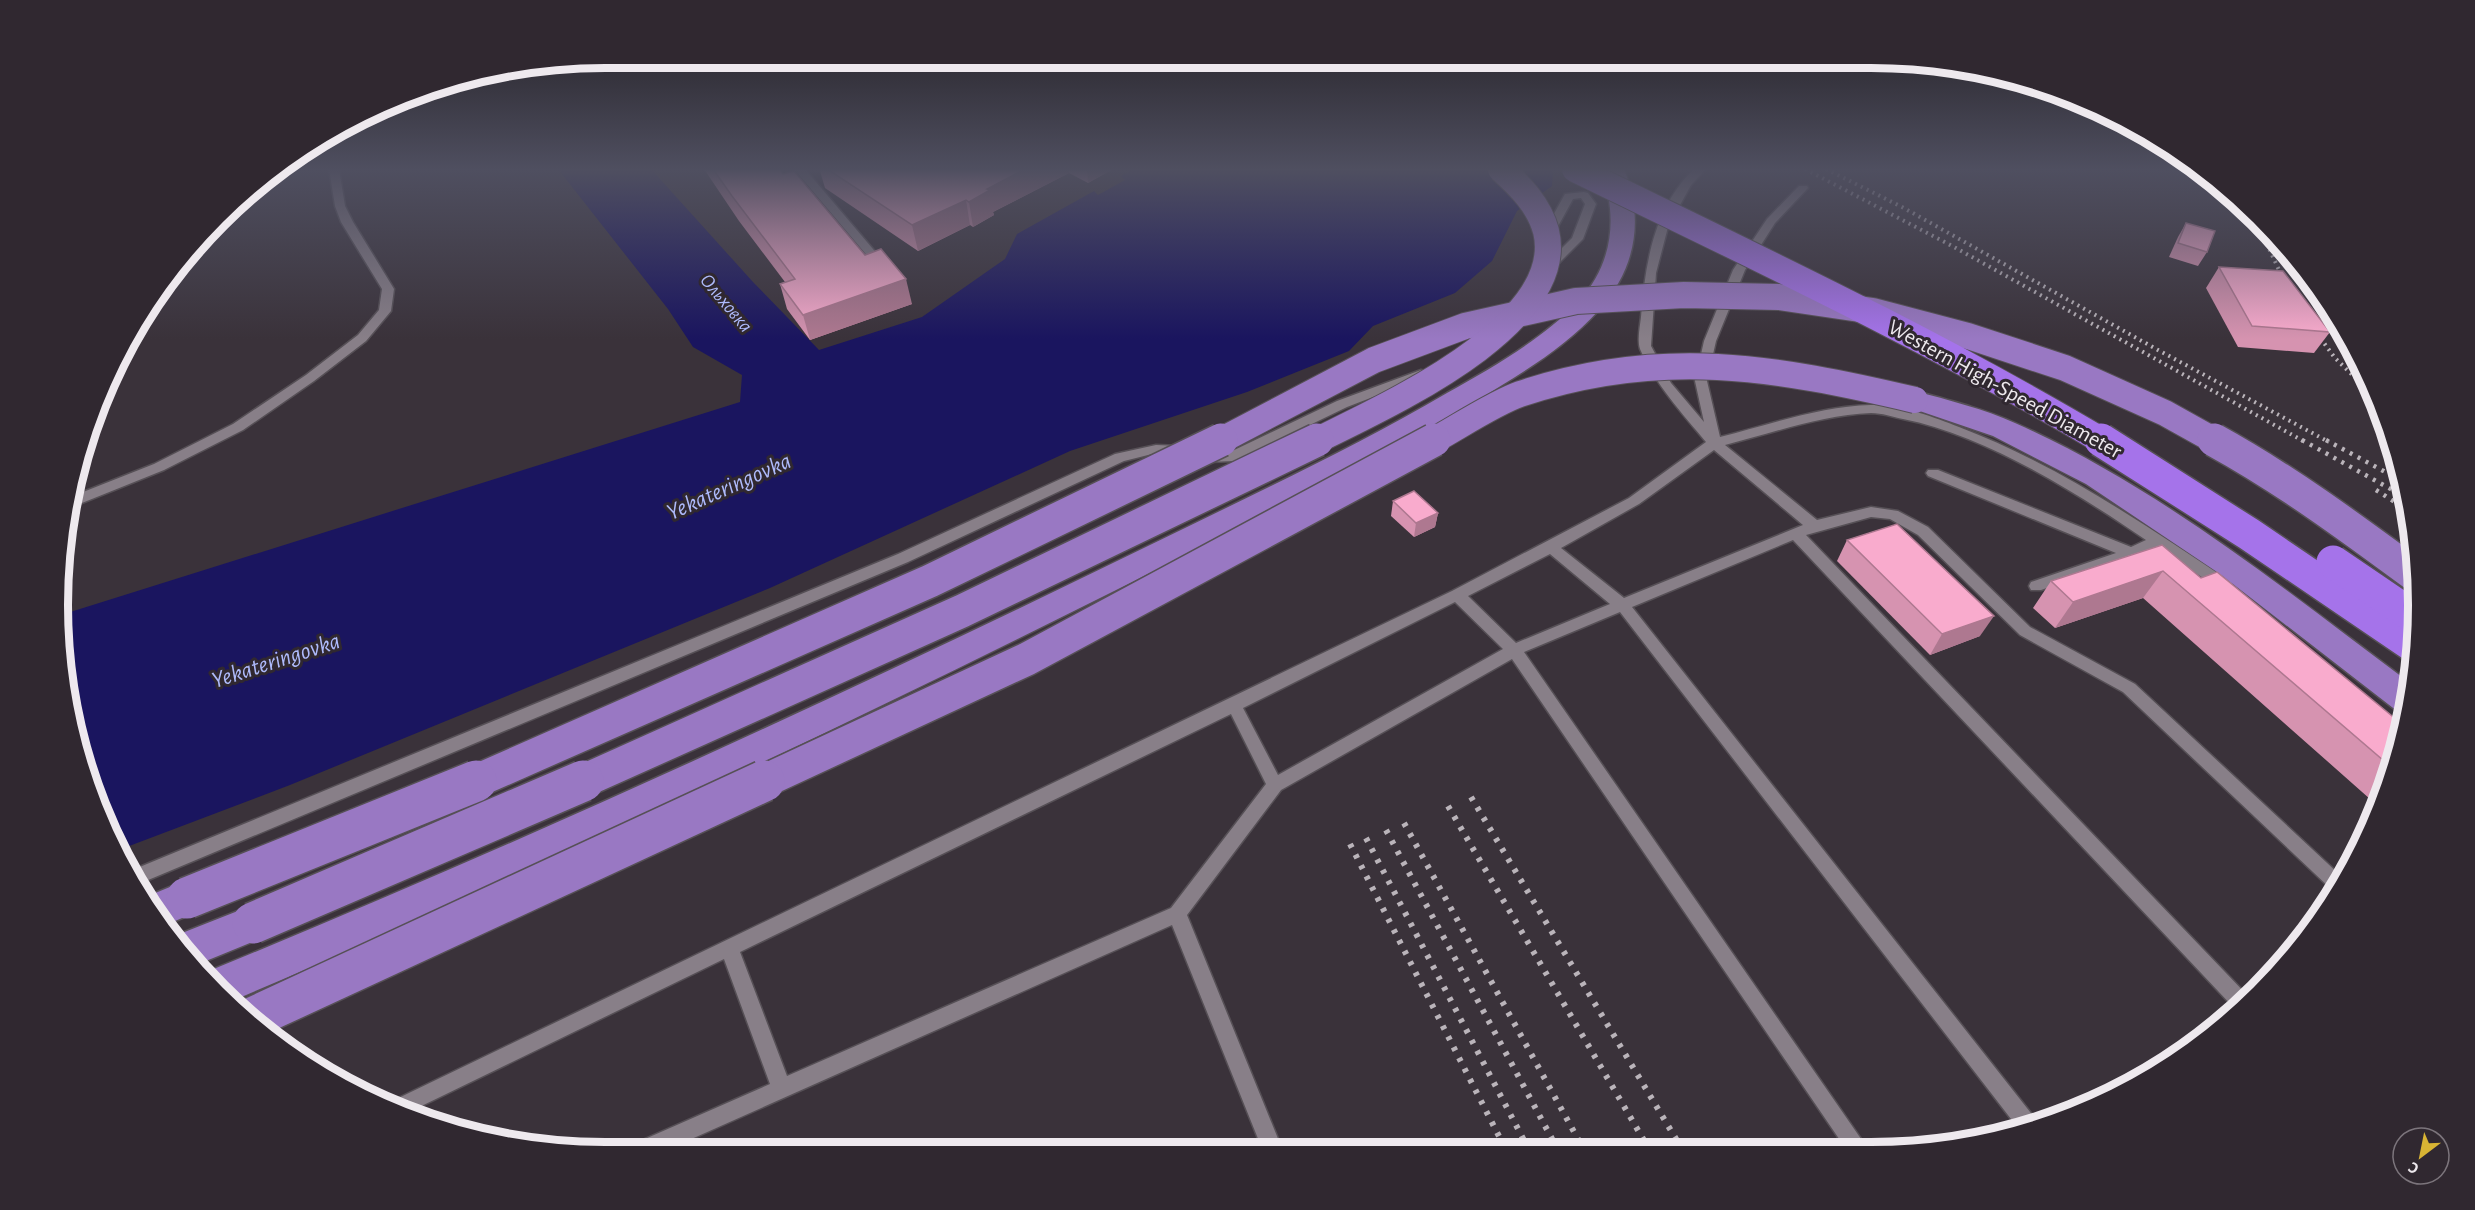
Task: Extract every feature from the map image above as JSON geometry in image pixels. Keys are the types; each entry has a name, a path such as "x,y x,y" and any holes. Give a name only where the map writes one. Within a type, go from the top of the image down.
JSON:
{"highway":[{"name":"Western High-Speed Diameter","path":"1689,225 1956,358 2080,427 2275,549 2406,640"},
{"name":"Western High-Speed Diameter","path":"1722,225 1968,346 2109,421 2290,532 2408,613"}],"main road":[{"path":"192,948 591,779 931,626 1360,419 1446,372 1500,334 1527,302 1545,267 1548,245 1545,225"},
{"path":"224,984 607,819 922,672 1389,439 1475,390 1536,351 1587,308 1606,282 1624,242 1624,225"},
{"path":"173,904 435,799 930,581 1225,438 1374,360 1465,326 1576,301 1684,295 1779,297 1873,311 1968,336 2065,368 2164,413 2243,456 2340,520 2406,567"},
{"path":"258,1015 1027,659 1518,395 1601,372 1666,365 1742,369 1820,380 1915,400 2003,429 2097,477 2164,519 2231,566 2400,694"}],"lane":[{"path":"78,500 159,467 238,427 310,378 362,338 386,311 388,289 349,225"},
{"path":"847,225 874,257"},
{"path":"1526,291 1553,225"},
{"path":"140,875 903,558 1120,457 1156,449 1181,450 1208,457 1230,458 1342,404 1445,366 1500,318 1577,238 1582,225"},
{"path":"1663,225 1650,273 1645,346 1666,385 1714,443 1814,526"},
{"path":"1714,443 1701,381 1710,341 1739,270 1768,225"},
{"path":"1879,320 2294,563 2406,634"},
{"path":"405,1104 1234,705 1457,595 1634,501 1714,443 1839,412 1874,409 1926,419 1985,442 2039,468 2105,505 2241,598"},
{"path":"1933,473 2131,553"},
{"path":"661,1142 1177,914 1275,785 1514,650 1814,526 1871,512 1893,514 1923,531 2025,631 2129,688 2332,879"},
{"path":"1796,534 2237,997"},
{"path":"2036,586 2131,553 2158,540"},
{"path":"1551,547 1623,606 2025,1119"},
{"path":"1457,595 1514,650 1853,1142"},
{"path":"1234,705 1275,785"},
{"path":"1177,914 1269,1142"},
{"path":"729,947 782,1089"}],"water":[{"path":"602,225 702,225 819,350 922,317 1005,259 1017,234 1032,225 1510,225 1492,261 1455,293 1373,326 1349,351 1247,392 1070,451 770,588 290,785 125,847 108,811 86,744 72,675 68,613 740,402 742,375 693,347 668,309"}],"building":[{"path":"754,225 840,225 865,255 881,249 906,279 803,315 780,284 795,279"},
{"path":"2185,225 2195,225 2215,231 2207,252 2178,243"},
{"path":"2219,267 2283,271 2330,332 2252,326"},
{"path":"1414,491 1438,513 1416,523 1393,501"},
{"path":"1897,524 1994,616 1942,634 1847,540"},
{"path":"2162,545 2201,578 2217,572 2395,718 2384,761 2163,571 2073,602 2051,581"}],"railway":[{"path":"1913,225 2305,442"},
{"path":"1935,225 2329,442"},
{"path":"2266,243 2286,285"},
{"path":"2313,328 2335,358 2359,381"},
{"path":"2302,440 2395,491"},
{"path":"2326,440 2391,475"},
{"path":"2376,490 2398,504"},
{"path":"1471,797 1678,1142"},
{"path":"1448,806 1645,1142"},
{"path":"1404,823 1580,1142"},
{"path":"1386,830 1554,1142"},
{"path":"1366,838 1525,1142"},
{"path":"1350,844 1502,1142"}],"water label":[{"name":"Ольховка","path":"726,303"},
{"name":"Yekateringovka","path":"729,487"},
{"name":"Yekateringovka","path":"276,661"}]}
